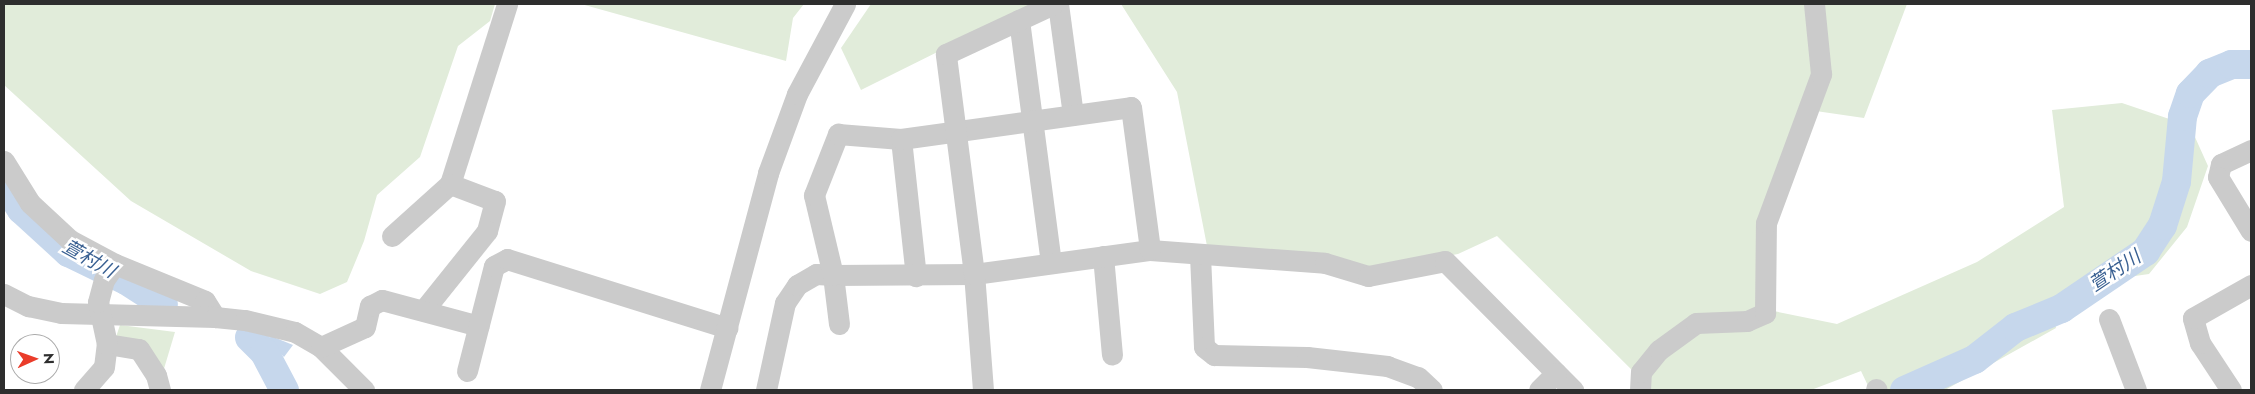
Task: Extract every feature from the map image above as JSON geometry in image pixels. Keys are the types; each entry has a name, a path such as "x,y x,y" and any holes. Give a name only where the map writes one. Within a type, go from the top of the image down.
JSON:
{"street":[{"path":"392,236 450,184 507,4"},
{"path":"710,390 768,173 797,94 845,4"},
{"path":"983,390 974,274 954,132 946,54 1053,4"},
{"path":"1058,4 1073,115"},
{"path":"1640,390 1641,372 1659,350 1696,323 1747,321 1765,312 1766,223 1821,74 1814,4"},
{"path":"1019,20 1051,263"},
{"path":"839,324 833,275 814,195 838,134 901,140 1130,107 1150,250"},
{"path":"901,140 916,276"},
{"path":"2251,150 2221,164 2218,177 2251,231"},
{"path":"4,161 30,203 70,240 110,272 205,301 215,316"},
{"path":"423,311 487,231 495,201 450,184"},
{"path":"766,390 785,303 797,285 816,274 916,276 974,274 1150,250 1325,263 1368,276 1445,261 1573,390"},
{"path":"1200,255 1204,346 1214,355 1306,357 1387,366 1418,377 1432,390"},
{"path":"1103,256 1112,355"},
{"path":"467,371 494,266 507,259 728,328"},
{"path":"84,390 104,367 107,344 98,315 98,302 110,272"},
{"path":"2231,390 2200,342 2193,318 2251,285"},
{"path":"4,294 28,306 60,313 215,316 245,320 295,332 321,346 364,390"},
{"path":"321,346 365,327 370,306 382,300 479,326"},
{"path":"2109,319 2136,390"},
{"path":"107,344 139,349 156,376 160,390"},
{"path":"1539,390 1556,373"}],"green space":[{"path":"4,4 495,4 490,21 458,46 420,157 377,195 364,241 347,282 320,294 251,271 131,201 4,85"},
{"path":"581,4 804,4 793,18 786,61"},
{"path":"871,4 1034,4 861,90 841,48"},
{"path":"1121,4 1907,4 1864,118 1802,109 1758,222 1759,308 1837,324 1977,262 2064,207 2052,110 2122,103 2190,126 2208,166 2187,227 2149,274 2121,278 2054,316 2056,328 1945,390 1870,390 1861,371 1811,390 1644,390 1644,382 1497,236 1458,254 1370,270 1207,246 1177,92"},
{"path":"120,325 175,332 163,372 115,340"}],"water":[{"path":"271,336 293,345 284,357 268,341"}],"waterway":[{"name":"萱村川","path":"1904,390 1974,359 2015,327 2061,308 2145,251 2162,225 2176,181 2182,116 2190,93 2209,73 2231,64 2251,64"},
{"name":"萱村川","path":"4,183 21,209 68,252 126,280 163,304"},
{"name":"萱村川","path":"249,337 264,352 284,390"}]}
